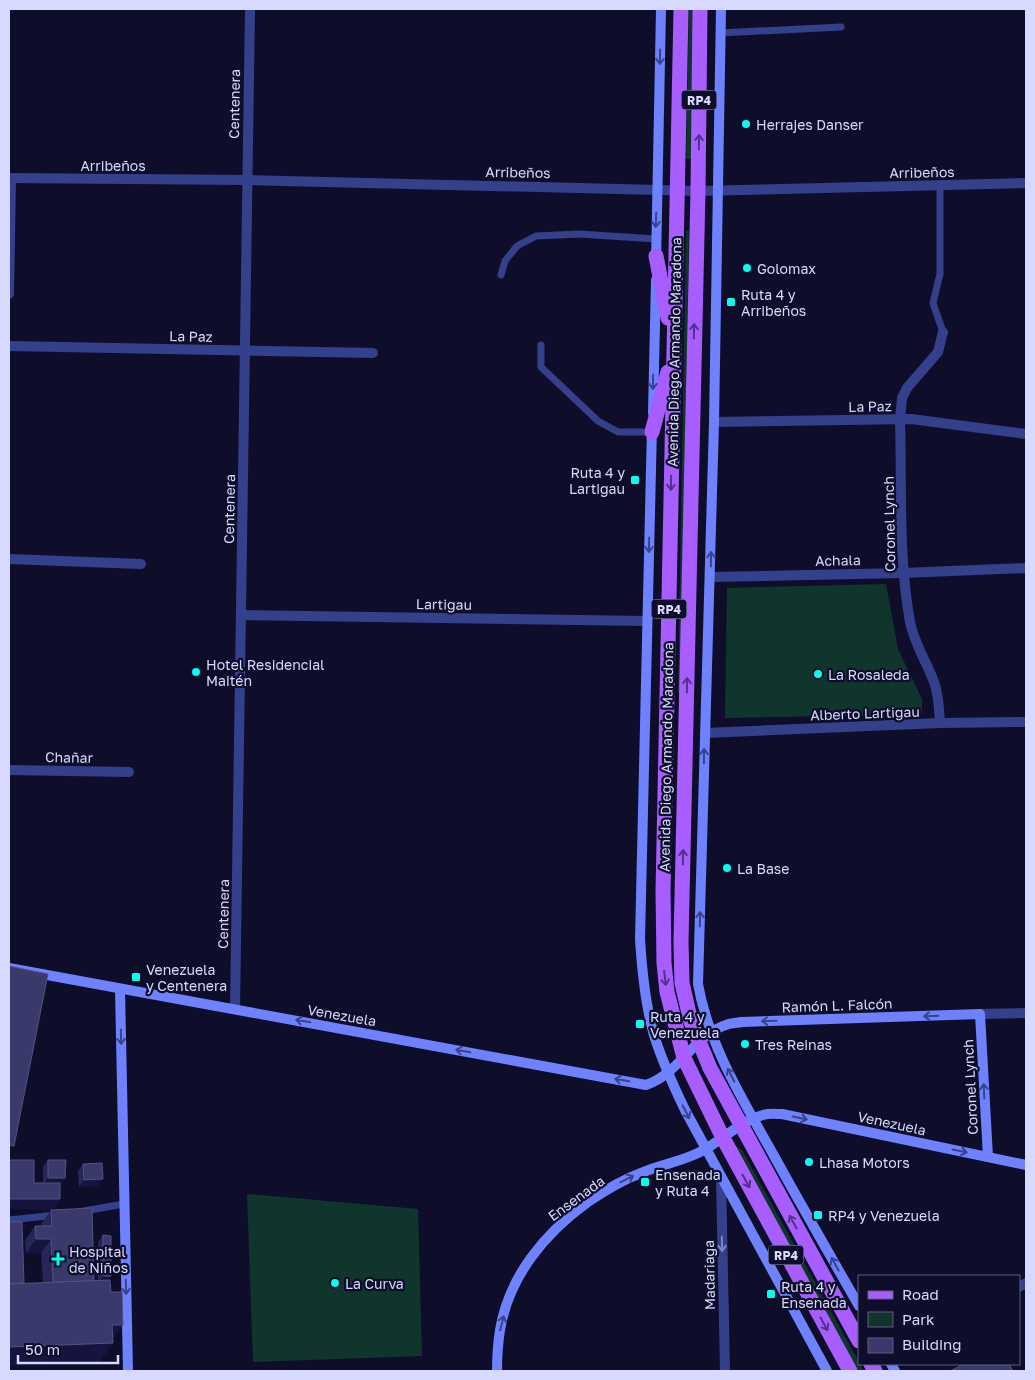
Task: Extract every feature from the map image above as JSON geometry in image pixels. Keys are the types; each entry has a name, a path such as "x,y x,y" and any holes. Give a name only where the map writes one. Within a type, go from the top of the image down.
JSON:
{"main road":[{"name":"Avenida Diego Armando Maradona","path":"681,9 663,882 664,963 667,992 684,1058 723,1138 850,1371"},
{"name":"Avenida Diego Armando Maradona","path":"700,9 698,191 681,940 682,983 698,1043 746,1122 858,1339"},
{"path":"652,432 674,348 656,256"}],"street":[{"name":"Centenera","path":"235,1009 250,9"},
{"name":"Avenida Diego Armando Maradona","path":"662,9 640,939 650,1014 654,1034 667,1074 827,1371"},
{"name":"Avenida Diego Armando Maradona","path":"721,9 714,422 698,984 702,1006 711,1034 746,1122 858,1304"},
{"name":"Arribeños","path":"10,178 246,180 657,188 698,191 1026,183"},
{"path":"9,294 10,178"},
{"name":"Coronel Lynch","path":"940,723 938,694 913,635 903,573 900,419 902,398 907,388 938,352 943,332"},
{"name":"La Paz","path":"9,346 373,353"},
{"name":"La Paz","path":"714,422 900,419 1026,434"},
{"path":"9,558 140,564"},
{"name":"Achala","path":"710,576 903,573 1026,568"},
{"name":"Lartigau","path":"241,615 647,621"},
{"name":"Alberto Lartigau","path":"705,733 940,723 1026,722"},
{"name":"Chañar","path":"9,770 129,772"},
{"name":"Venezuela","path":"9,968 646,1085 659,1081 667,1074"},
{"path":"120,989 128,1371"},
{"name":"Ramón L. Falcón","path":"667,1074 698,1043 725,1025 742,1022 1026,1013"},
{"name":"Coronel Lynch","path":"980,1014 988,1157"},
{"name":"Venezuela","path":"746,1122 765,1114 782,1114 1026,1165"},
{"name":"Ensenada","path":"497,1371 500,1328 509,1299 523,1268 545,1238 568,1217 622,1182 641,1172 681,1161 706,1149 746,1122"},
{"name":"Madariaga","path":"721,1177 725,1371"}],"lane":[{"path":"720,33 841,27"},
{"path":"940,186 940,274 934,304 943,332"},
{"path":"501,275 505,260 517,246 536,236 579,234 656,239"},
{"path":"541,346 541,367 598,421 618,432 652,432"},
{"path":"79,1212 124,1204"},
{"path":"9,1220 60,1215"}],"green space":[{"path":"689,9 694,9 691,159 686,159"},
{"path":"689,230 681,694 678,692 686,231"},
{"name":"La Rosaleda","path":"886,584 898,649 922,699 922,714 725,718 727,588"},
{"path":"735,1145 742,1150 858,1360 858,1365 861,1365 864,1371 856,1371"},
{"name":"La Curva","path":"247,1194 418,1209 422,1356 253,1362"}],"building":[{"path":"9,966 48,974 14,1146 9,1145"},
{"path":"9,1160 34,1160 34,1183 60,1183 60,1199 9,1199"},
{"path":"48,1160 66,1160 65,1178 48,1178"},
{"path":"102,1163 103,1179 84,1180 83,1164"},
{"path":"92,1208 94,1281 53,1282 51,1239 36,1239 35,1226 52,1226 51,1210"},
{"path":"9,1222 22,1222 24,1283 9,1284"},
{"path":"103,1235 111,1236 111,1276 103,1276"},
{"path":"110,1280 111,1292 122,1292 123,1325 112,1325 113,1343 9,1347 9,1284"},
{"path":"962,1365 1010,1365 1013,1371 950,1371"}],"place":[{"name":"Herrajes Danser","path":"746,124"},
{"name":"Golomax","path":"747,268"},
{"name":"Ruta 4 y Arribeños","path":"731,302"},
{"name":"Ruta 4 y Lartigau","path":"635,480"},
{"name":"Hotel Residencial Maitén","path":"196,672"},
{"name":"La Rosaleda","path":"818,674"},
{"name":"La Base","path":"727,868"},
{"name":"Venezuela y Centenera","path":"136,977"},
{"name":"Ruta 4 y Venezuela","path":"640,1024"},
{"name":"Tres Reinas","path":"745,1044"},
{"name":"Lhasa Motors","path":"809,1162"},
{"name":"Ensenada y Ruta 4","path":"645,1182"},
{"name":"RP4 y Venezuela","path":"818,1215"},
{"name":"Hospital de Niños","path":"58,1259"},
{"name":"La Curva","path":"335,1283"},
{"name":"Ruta 4 y Ensenada","path":"771,1294"}]}
